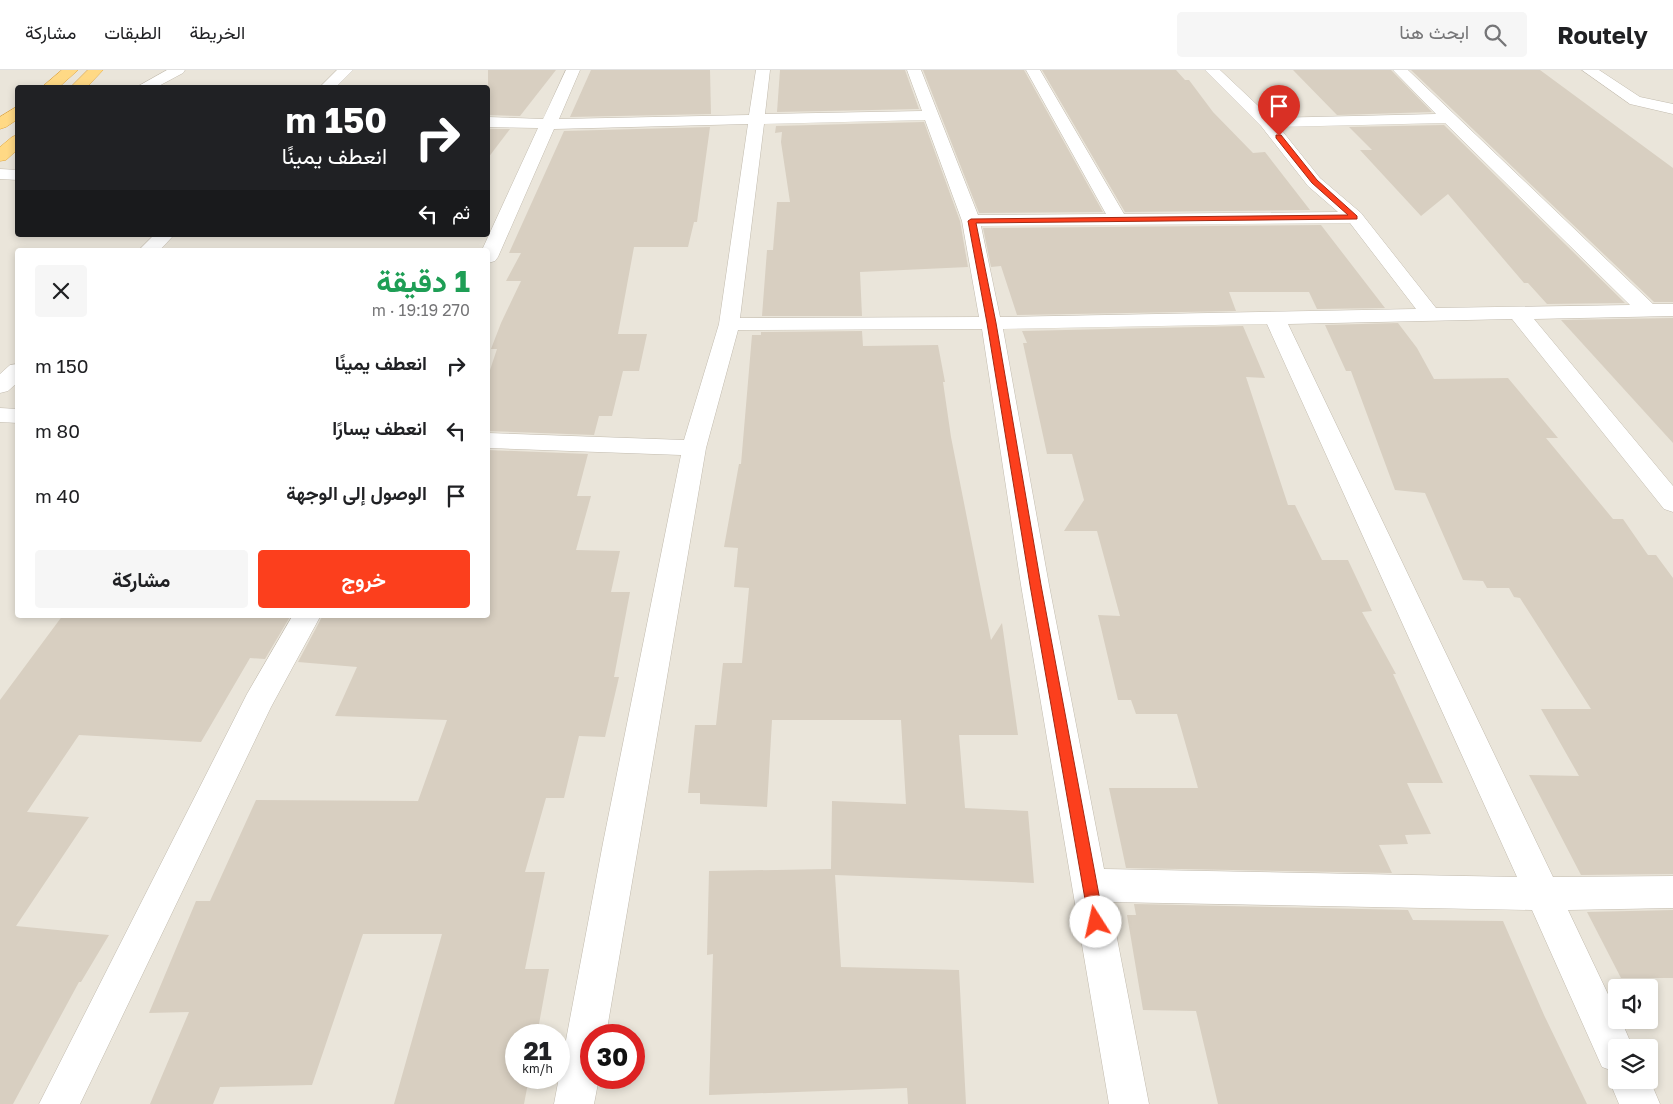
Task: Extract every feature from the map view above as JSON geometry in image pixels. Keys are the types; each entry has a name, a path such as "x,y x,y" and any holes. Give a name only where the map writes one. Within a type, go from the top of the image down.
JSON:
{"highway":[{"path":"52,85 71,70"},
{"path":"80,85 96,70"},
{"path":"0,124 15,113"},
{"path":"0,156 15,143"}],"street":[{"path":"148,85 178,70"},
{"path":"329,85 346,70"},
{"path":"490,253 573,70"},
{"path":"574,1104 694,448 729,324 763,70"},
{"path":"914,70 971,221 991,323 1035,585 1129,1104"},
{"path":"1033,70 1118,220"},
{"path":"1212,70 1267,123 1314,182 1355,217 1431,315"},
{"path":"1400,70 1646,310"},
{"path":"1589,70 1635,101 1673,109"},
{"path":"490,122 548,124 931,115"},
{"path":"1267,123 1449,118"},
{"path":"0,174 15,176"},
{"path":"971,221 1355,217"},
{"path":"151,248 163,237"},
{"path":"729,324 991,323 1673,310"},
{"path":"1518,313 1673,503"},
{"path":"1275,318 1609,1039"},
{"path":"0,386 15,373"},
{"path":"490,440 694,448"},
{"path":"59,1104 258,703 305,618"},
{"path":"1090,885 1542,894 1673,892"},
{"path":"1633,1089 1640,1104"}],"shaded area":[{"path":"0,70 1673,70 1673,1104 0,1104"}],"building":[{"path":"488,70 556,70 520,116 490,115 490,85 488,85"},
{"path":"591,70 710,70 711,114 570,117"},
{"path":"780,70 905,70 919,109 777,112"},
{"path":"923,70 1024,70 1103,212 979,213"},
{"path":"1042,70 1176,70 1185,80 1189,80 1213,112 1253,153 1265,152 1310,210 1125,212"},
{"path":"1293,70 1391,70 1432,112 1337,115"},
{"path":"1411,70 1540,70 1673,168 1673,302 1654,302"},
{"path":"924,122 960,221 968,267 860,272 862,316 762,316 767,250 773,250 777,202 790,202 781,142 782,132 775,133 776,126"},
{"path":"1444,125 1625,303 1547,304 1528,283 1524,283 1448,194 1421,216 1360,150 1372,150 1349,127"},
{"path":"710,127 697,222 694,222 688,247 634,247 618,334 647,334 639,371 623,371 612,416 599,416 594,435 490,431 490,370 497,349 491,349 521,281 506,281 521,253 509,253 564,131"},
{"path":"490,129 510,129 490,155"},
{"path":"1321,225 1385,308 1317,309 1309,292 1229,292 1236,311 1017,315 1001,266 991,267 983,228"},
{"path":"1673,318 1673,443 1561,320"},
{"path":"1398,323 1417,348 1434,379 1508,378 1558,438 1546,438 1613,519 1623,519 1648,555 1656,555 1673,578 1673,874 1581,875 1529,775 1579,776 1541,709 1591,709 1520,598 1514,597 1509,588 1487,588 1483,581 1463,580 1425,493 1395,490 1351,371 1346,371 1325,325"},
{"path":"1243,326 1265,378 1246,377 1288,505 1295,505 1322,560 1348,560 1372,611 1362,612 1396,674 1393,674 1443,783 1407,783 1431,834 1405,835 1408,844 1379,845 1392,873 1126,868 1109,788 1198,788 1177,714 1136,714 1131,700 1118,700 1098,615 1120,616 1097,531 1064,531 1084,500 1072,454 1047,454 1023,343 1027,343 1022,331"},
{"path":"862,331 863,346 938,345 945,382 943,382 951,437 991,640 1002,623 1018,735 959,735 965,808 1028,811 1034,883 835,875 841,967 959,970 966,1104 908,1104 907,1088 709,1095 713,954 707,955 709,871 831,869 832,801 906,804 901,720 772,720 767,807 700,804 700,793 688,793 695,725 716,725 723,663 742,663 749,588 734,587 738,548 724,547 739,464 741,464 752,335 761,335 761,332"},
{"path":"490,450 588,454 577,496 591,496 576,550 620,551 611,592 630,592 614,677 619,677 605,737 579,736 564,798 546,798 525,872 545,872 525,969 549,969 539,1024 505,1024 505,1089 527,1089 524,1104 394,1104 442,934 363,934 312,1085 220,1087 213,1104 150,1104 189,1012 149,1013 196,901 210,901 256,800 418,801 447,720 335,716 357,667 298,662 321,618 490,618"},
{"path":"61,618 289,618 265,659 250,658 201,742 79,735 27,812 89,817 16,926 109,935 81,982 79,982 13,1104 0,1104 0,700"},
{"path":"1134,904 1408,910 1413,920 1503,921 1544,1015 1587,1104 1218,1104 1196,1011 1143,1010 1127,915 1136,915"},
{"path":"1673,910 1673,978 1621,978 1587,912"}],"route":[{"path":"1096,922 1035,585 991,323 971,221 1355,217 1314,182 1279,136"}]}
